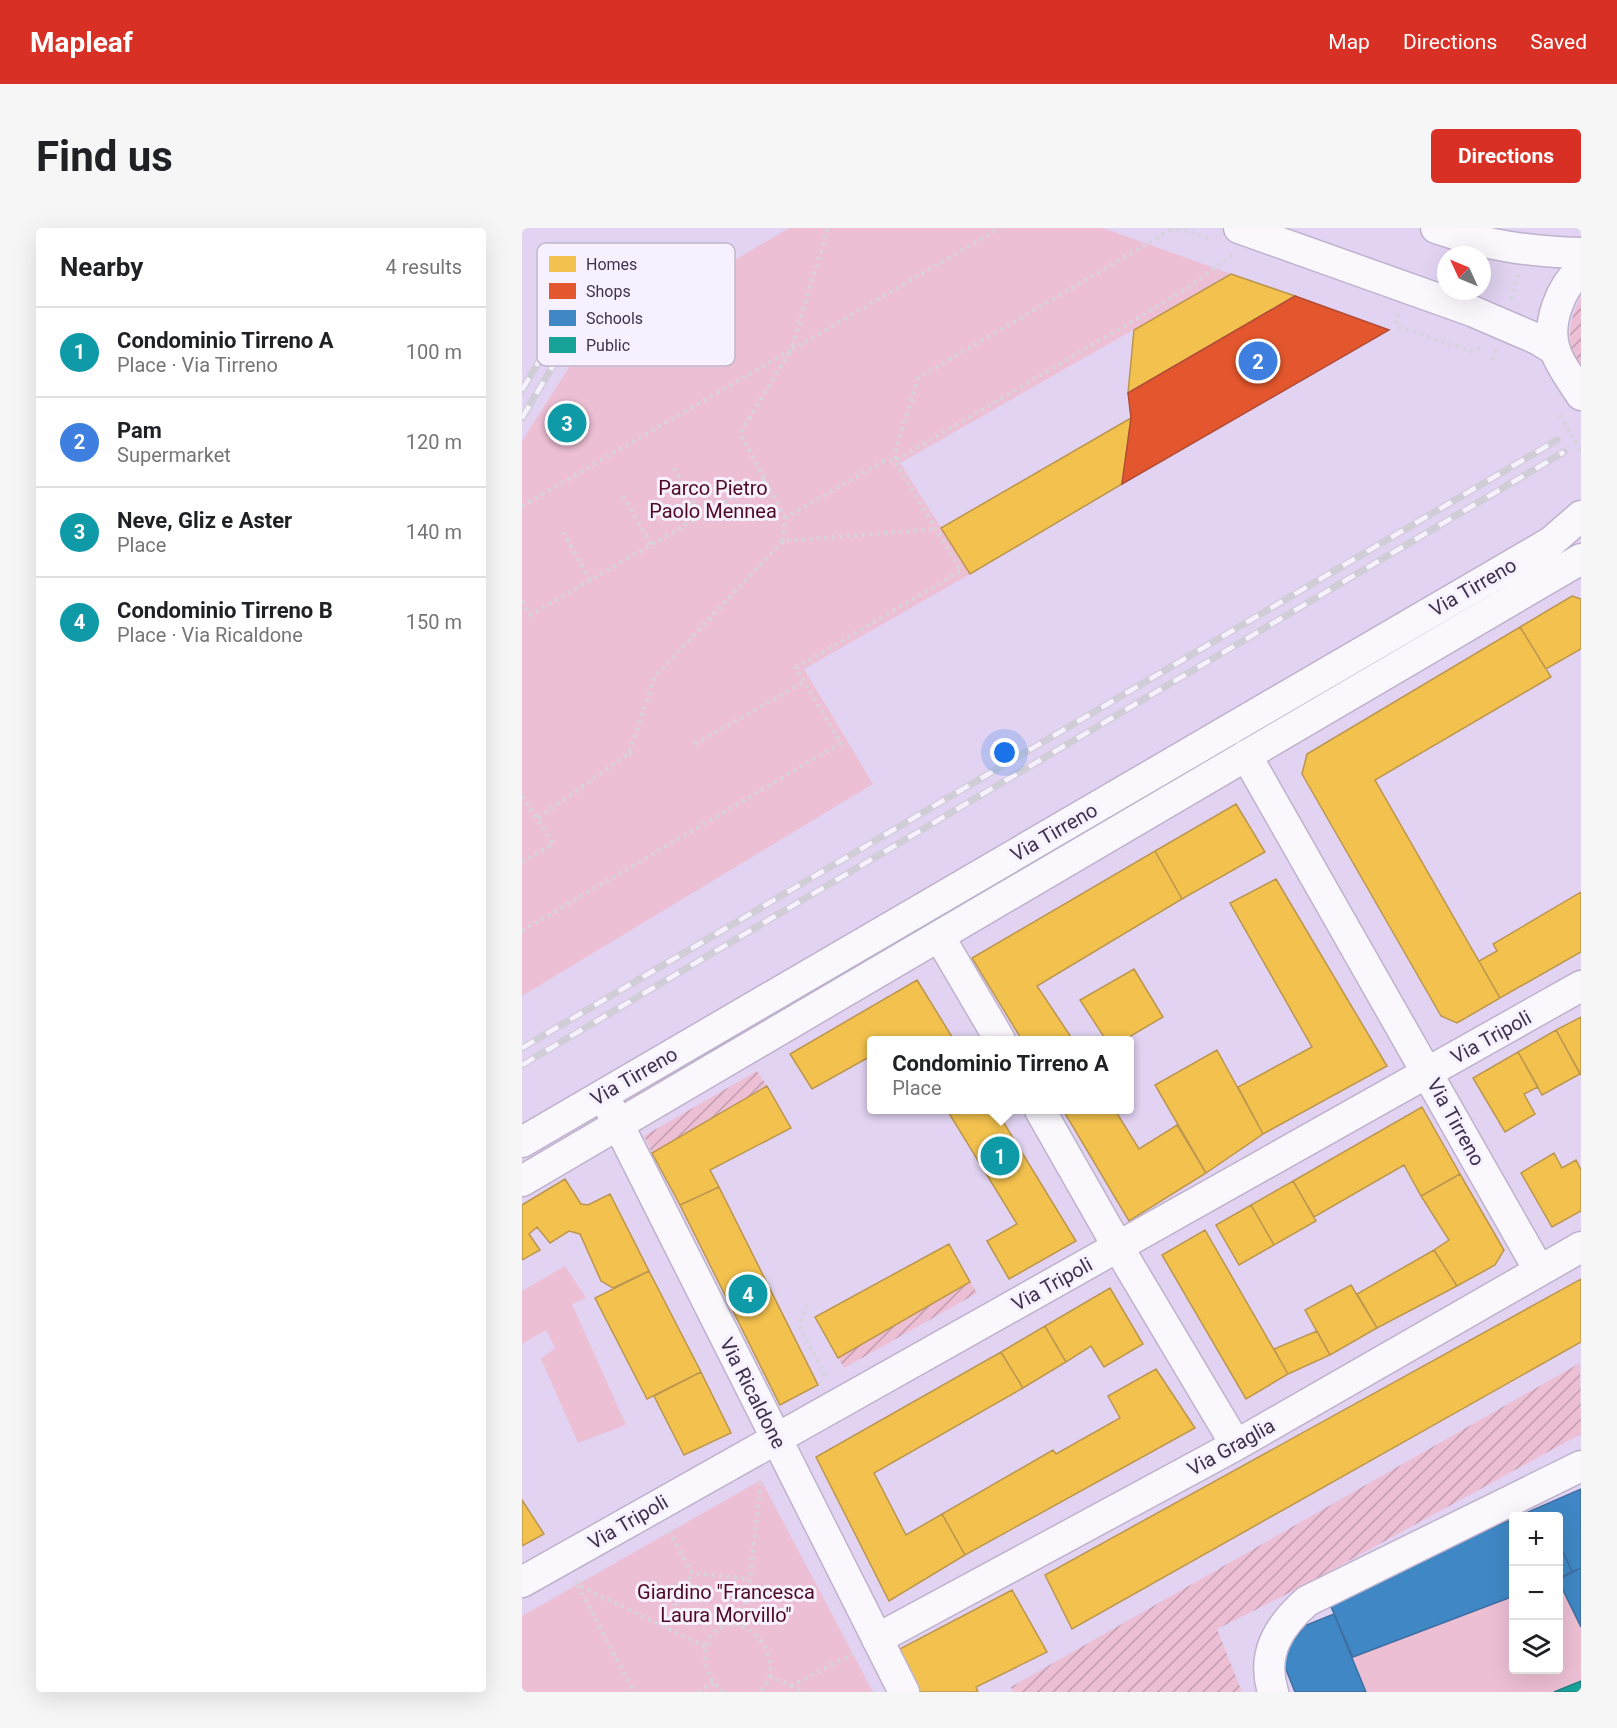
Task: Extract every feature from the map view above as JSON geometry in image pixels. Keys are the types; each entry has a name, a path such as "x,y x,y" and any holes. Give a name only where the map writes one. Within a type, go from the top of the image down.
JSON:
{"street":[{"path":"1436,228 1487,236 1525,250 1581,253"},
{"path":"1239,238 1504,323 1555,350"},
{"path":"1581,269 1567,286 1559,301 1553,328 1555,350 1581,395"},
{"name":"Via Tirreno","path":"522,1142 1551,542 1581,516"},
{"name":"Via Tirreno","path":"522,1181 1246,756 1574,568"},
{"name":"Via Tirreno","path":"1246,756 1539,1270"},
{"path":"939,936 997,1036"},
{"name":"Via Tripoli","path":"522,1582 1581,986"},
{"name":"Via Ricaldone","path":"603,1095 764,1444 904,1692"},
{"path":"1042,1114 1118,1247 1236,1445"},
{"name":"Via Graglia","path":"882,1651 1581,1247"},
{"path":"1273,1692 1268,1676 1270,1652 1289,1617 1307,1601 1581,1466"}],"path":[{"path":"537,819 628,753 655,676 783,541 785,518 740,433 791,350 828,228"},
{"path":"522,506 999,228"},
{"path":"522,931 841,743 796,668 961,571 894,461 918,378 1174,228"},
{"path":"785,518 884,461 894,461 1185,290 1221,264 1239,238"},
{"path":"1492,360 1525,250"},
{"path":"1396,326 1471,351"},
{"path":"674,468 701,516"},
{"path":"522,601 530,615 765,479"},
{"path":"623,496 651,544"},
{"path":"783,541 935,529"},
{"path":"563,532 590,580"},
{"path":"695,744 804,682"},
{"path":"628,753 635,756"},
{"path":"522,796 553,844 522,862"},
{"path":"807,1305 800,1323 801,1330 840,1403"},
{"path":"742,1627 750,1579 764,1444"},
{"path":"657,1506 692,1573"},
{"path":"692,1573 750,1579"},
{"path":"665,1626 692,1573"},
{"path":"566,1586 575,1581 578,1585 706,1647"},
{"path":"578,1585 634,1692"},
{"path":"723,1692 709,1675 705,1662 706,1647 711,1636 720,1628 732,1625 755,1634 765,1645 770,1660 770,1676 760,1692"},
{"path":"791,1686 856,1652 867,1674 882,1651"},
{"path":"770,1676 804,1692"},
{"path":"698,1692 714,1683"}],"green space":[{"name":"Parco Pietro Paolo Mennea","path":"789,228 1103,228 1231,274 900,463 970,574 804,669 873,784 522,996 522,441 570,366 735,366 735,260"},
{"path":"1581,296 1581,370 1572,351 1570,333 1573,315"},
{"path":"757,1071 767,1086 652,1153 644,1136"},
{"path":"565,1266 586,1298 572,1304 626,1425 578,1443 541,1359 555,1348 546,1330 522,1344 522,1291"},
{"path":"970,1282 977,1293 844,1368 838,1358"},
{"path":"1580,1363 1581,1434 1297,1589 1217,1629 1242,1692 1013,1692 1011,1687"},
{"name":"Giardino \"Francesca Laura Morvillo\"","path":"761,1480 873,1692 522,1692 522,1616"},
{"path":"1563,1589 1581,1627 1581,1681 1554,1692 1366,1692 1353,1657 1509,1598 1509,1674 1563,1674"}],"building: Homes":[{"path":"1231,274 1295,296 1128,393 1134,330"},
{"path":"1131,418 1122,484 970,574 941,528"},
{"path":"1572,596 1581,599 1581,649 1546,669 1520,627"},
{"path":"1520,627 1551,677 1375,780 1500,998 1457,1023 1441,1016 1302,774 1307,754"},
{"path":"1236,804 1265,852 1182,899 1155,851"},
{"path":"1155,851 1182,899 1037,986 1070,1036 1020,1036 972,958"},
{"path":"1276,879 1387,1066 1263,1134 1238,1087 1312,1047 1230,903"},
{"path":"1581,892 1581,952 1500,998 1479,961 1497,951 1493,944"},
{"path":"1134,969 1163,1017 1131,1036 1103,1036 1080,1000"},
{"path":"917,980 952,1036 867,1036 867,1058 812,1089 790,1054"},
{"path":"1581,1017 1581,1075 1556,1030"},
{"path":"1556,1030 1580,1074 1542,1095 1518,1052"},
{"path":"1217,1050 1263,1134 1206,1173 1155,1085"},
{"path":"1518,1052 1538,1087 1524,1094 1535,1114 1505,1132 1473,1078"},
{"path":"767,1086 791,1128 710,1170 719,1187 680,1205 652,1153"},
{"path":"1422,1107 1460,1174 1421,1196 1404,1165 1314,1217 1293,1181"},
{"path":"949,1114 998,1114 1076,1241 1009,1279 987,1241 1017,1224"},
{"path":"1065,1114 1117,1114 1139,1149 1177,1125 1206,1173 1129,1221"},
{"path":"1554,1153 1562,1168 1576,1160 1581,1170 1581,1211 1552,1227 1521,1173"},
{"path":"1460,1174 1504,1250 1495,1265 1457,1286 1434,1250 1449,1240 1421,1196"},
{"path":"565,1179 581,1204 588,1205 610,1194 649,1271 613,1288 601,1281 580,1234 569,1231 550,1243 537,1227 529,1234 540,1250 522,1260 522,1205"},
{"path":"1293,1181 1316,1221 1274,1245 1251,1205"},
{"path":"719,1187 818,1385 780,1405 680,1205"},
{"path":"1251,1205 1274,1245 1239,1265 1216,1225"},
{"path":"1205,1230 1288,1374 1246,1399 1162,1255"},
{"path":"949,1244 970,1282 838,1358 815,1317"},
{"path":"1434,1250 1457,1286 1377,1328 1357,1294"},
{"path":"649,1271 701,1372 647,1399 595,1298"},
{"path":"1581,1279 1581,1342 1072,1629 1045,1575"},
{"path":"1351,1285 1377,1328 1330,1355 1305,1310"},
{"path":"1110,1288 1143,1344 1104,1367 1091,1346 1066,1362 1045,1326"},
{"path":"1045,1326 1066,1362 1023,1388 1001,1352"},
{"path":"1317,1331 1330,1355 1288,1374 1274,1349"},
{"path":"1001,1352 1023,1388 874,1473 906,1535 942,1514 965,1555 889,1601 816,1457"},
{"path":"1156,1369 1195,1428 965,1555 942,1514 1053,1450 1056,1454 1120,1418 1108,1396"},
{"path":"701,1372 731,1433 684,1455 654,1396"},
{"path":"522,1500 544,1534 522,1546"},
{"path":"1012,1590 1047,1652 976,1687 978,1692 915,1692 894,1652"}],"building: Shops":[{"path":"1295,296 1389,330 1122,484 1131,418 1128,393"}],"building: Schools":[{"path":"1581,1489 1581,1568 1572,1572 1563,1551 1563,1512 1528,1512"},
{"path":"1509,1520 1509,1598 1353,1657 1328,1600"},
{"path":"1563,1551 1572,1572 1563,1576"},
{"path":"1581,1568 1581,1627 1563,1590 1563,1577"},
{"path":"1334,1614 1366,1692 1295,1692 1281,1657 1304,1626"}],"building: Public":[{"path":"1581,1681 1581,1692 1554,1692"}],"railway":[{"path":"522,390 537,365"},
{"path":"522,418 553,366"},
{"path":"522,1048 1557,440"},
{"path":"522,1065 1564,452"}],"place":[{"name":"Pam","path":"1258,361"},
{"name":"Neve, Gliz e Aster","path":"567,423"},
{"name":"Condominio Tirreno A","path":"1000,1156"},
{"name":"Condominio Tirreno B","path":"748,1294"}]}
